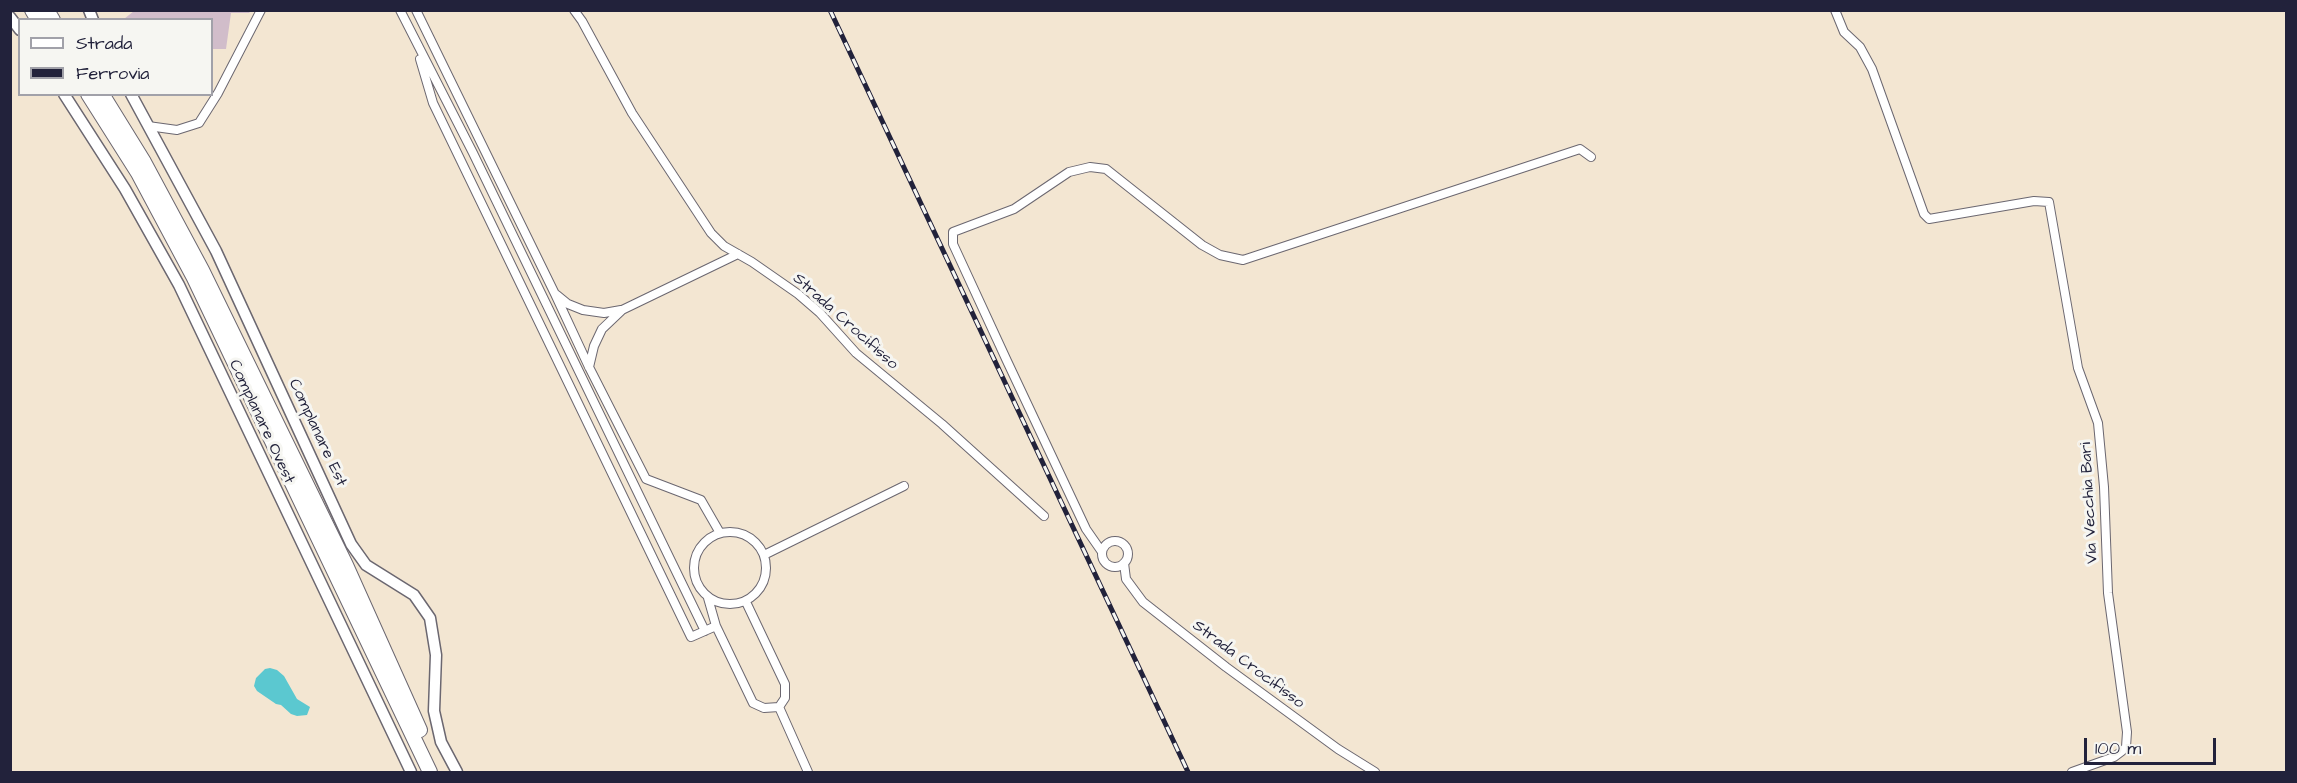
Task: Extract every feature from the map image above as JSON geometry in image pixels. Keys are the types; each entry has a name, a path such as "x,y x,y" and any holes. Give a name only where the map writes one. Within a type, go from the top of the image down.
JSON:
{"highway":[{"path":"89,96 138,173 194,278 430,772"},
{"path":"103,96 144,162 202,270 346,566 440,772"}],"main road":[{"name":"Complanare Ovest","path":"65,96 125,189 179,285 411,772"},
{"name":"Complanare Est","path":"132,96 216,251 351,544 366,565 414,595 430,618 436,655 434,711 441,742 457,772"}],"street":[{"path":"148,126 177,130 199,123 218,93 261,10"},
{"path":"400,10 473,153 705,630"},
{"path":"416,10 589,367 646,479 701,500 720,533"},
{"name":"Strada Crocifisso","path":"574,10 632,113 711,233 724,246 798,294 820,313 856,353 942,424 1044,516"},
{"name":"Via Vecchia Bari","path":"1835,10 1844,32 1860,47 1872,69 1924,214 1929,219 2034,201 2049,202 2078,368 2098,423 2104,487 2108,593 2127,732 2126,747 2114,757 2072,772"},
{"path":"416,43 432,104 691,637 716,626"},
{"path":"1136,594 1113,567 1103,560 1102,552 1086,529 953,244 952,232 1014,209 1069,172 1090,166 1106,169 1202,244 1220,255 1243,260 1580,149 1591,157"},
{"path":"589,367 594,346 602,328 622,310 738,254"},
{"path":"555,294 568,304 584,310 604,312 622,310"},
{"path":"764,555 904,486"},
{"path":"1086,529 1100,538 1126,547 1128,555 1124,563 1113,567"},
{"path":"708,598 726,605 746,602 762,587 767,566 759,545 751,538 741,533 720,533 709,538 701,546 693,568 695,579 708,598 716,626 753,703 764,708 779,707"},
{"path":"1102,552 1106,545 1114,541"},
{"name":"Strada Crocifisso","path":"1124,563 1126,579 1143,602 1226,667 1338,749 1375,772"},
{"path":"746,602 785,684 785,698 779,707"},
{"path":"779,707 808,772"}],"shaded area":[{"path":"134,10 251,11 231,13 226,49 213,49 213,18 125,18"}],"water":[{"path":"270,668 284,676 297,699 310,707 307,715 291,714 281,705 257,691 254,686 256,678 265,669"}],"railway":[{"path":"830,10 1188,772"}]}
